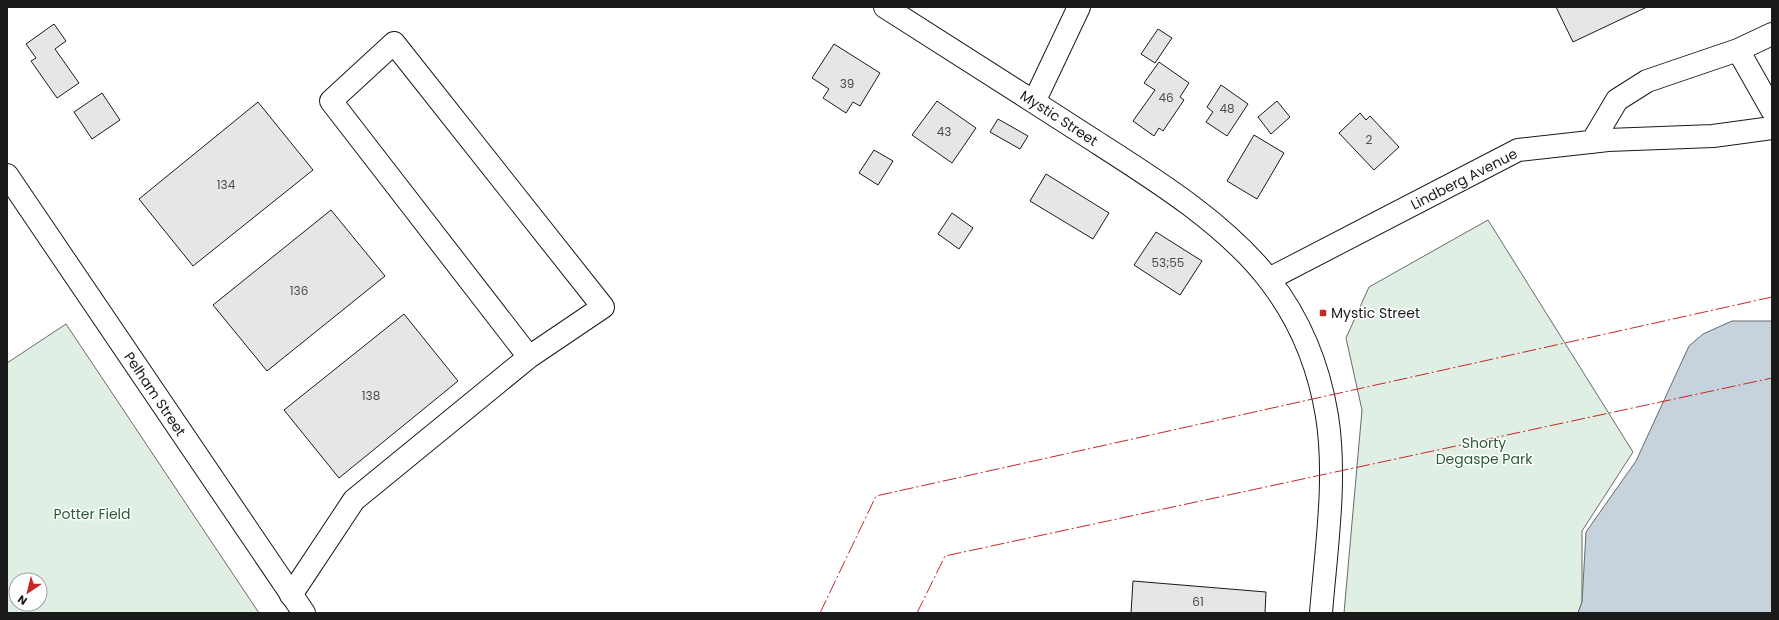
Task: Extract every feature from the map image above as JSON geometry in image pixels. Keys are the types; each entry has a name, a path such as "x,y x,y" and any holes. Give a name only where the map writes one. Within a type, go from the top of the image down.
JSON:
{"street":[{"name":"Mystic Street","path":"885,7 1034,102 1169,191 1239,248 1269,279 1290,309 1301,329 1314,360 1327,415 1330,446 1330,498 1321,613"},
{"path":"1034,102 1079,7"},
{"path":"1592,142 1617,100 1647,81 1738,50 1772,34"},
{"path":"292,595 354,500 529,357 603,307 394,44 331,101 529,357"},
{"path":"1738,50 1772,110"},
{"name":"Lindberg Avenue","path":"1269,279 1518,150 1592,142 1713,136 1772,128"},
{"name":"Pelham Street","path":"7,175 304,613"}],"green space":[{"name":"Shorty Degaspe Park","path":"1488,220 1633,452 1582,531 1582,602 1578,613 1344,613 1362,410 1346,338 1369,287"},
{"name":"Potter Field","path":"66,324 259,613 7,613 7,363"}],"shaded area":[{"path":"1732,321 1772,321 1772,613 1578,613 1582,602 1586,532 1636,461 1689,346 1703,334"}],"building":[{"path":"1556,7 1647,7 1573,42"},
{"path":"54,24 66,41 55,49 79,83 57,98 31,61 36,58 26,44"},
{"path":"1158,29 1172,38 1155,63 1141,54"},
{"path":"834,44 880,73 860,106 853,102 846,113 823,98 829,89 812,78"},
{"path":"1159,62 1189,83 1180,97 1184,100 1163,131 1159,128 1154,136 1133,121 1155,90 1144,83"},
{"path":"1221,85 1248,104 1227,136 1206,122 1213,112 1207,107"},
{"path":"102,93 120,120 92,139 74,112"},
{"path":"937,101 976,128 952,163 912,135"},
{"path":"1277,101 1290,117 1271,134 1258,117"},
{"path":"258,102 313,170 193,266 139,199"},
{"path":"1360,113 1366,120 1370,116 1399,147 1374,170 1339,133"},
{"path":"998,119 1028,136 1020,149 990,132"},
{"path":"1254,135 1284,153 1257,199 1227,181"},
{"path":"874,150 893,161 878,185 859,173"},
{"path":"1046,174 1109,213 1093,239 1030,201"},
{"path":"331,210 385,276 267,371 213,305"},
{"path":"952,213 973,228 959,249 938,234"},
{"path":"1156,232 1202,261 1180,295 1134,265"},
{"path":"404,314 458,381 339,478 284,410"},
{"path":"1133,581 1266,592 1265,613 1131,613"}],"power":[{"path":"820,613 876,496 1772,297"},
{"path":"917,613 945,556 1772,378"}],"place":[{"name":"Mystic Street","path":"1323,313"}]}
